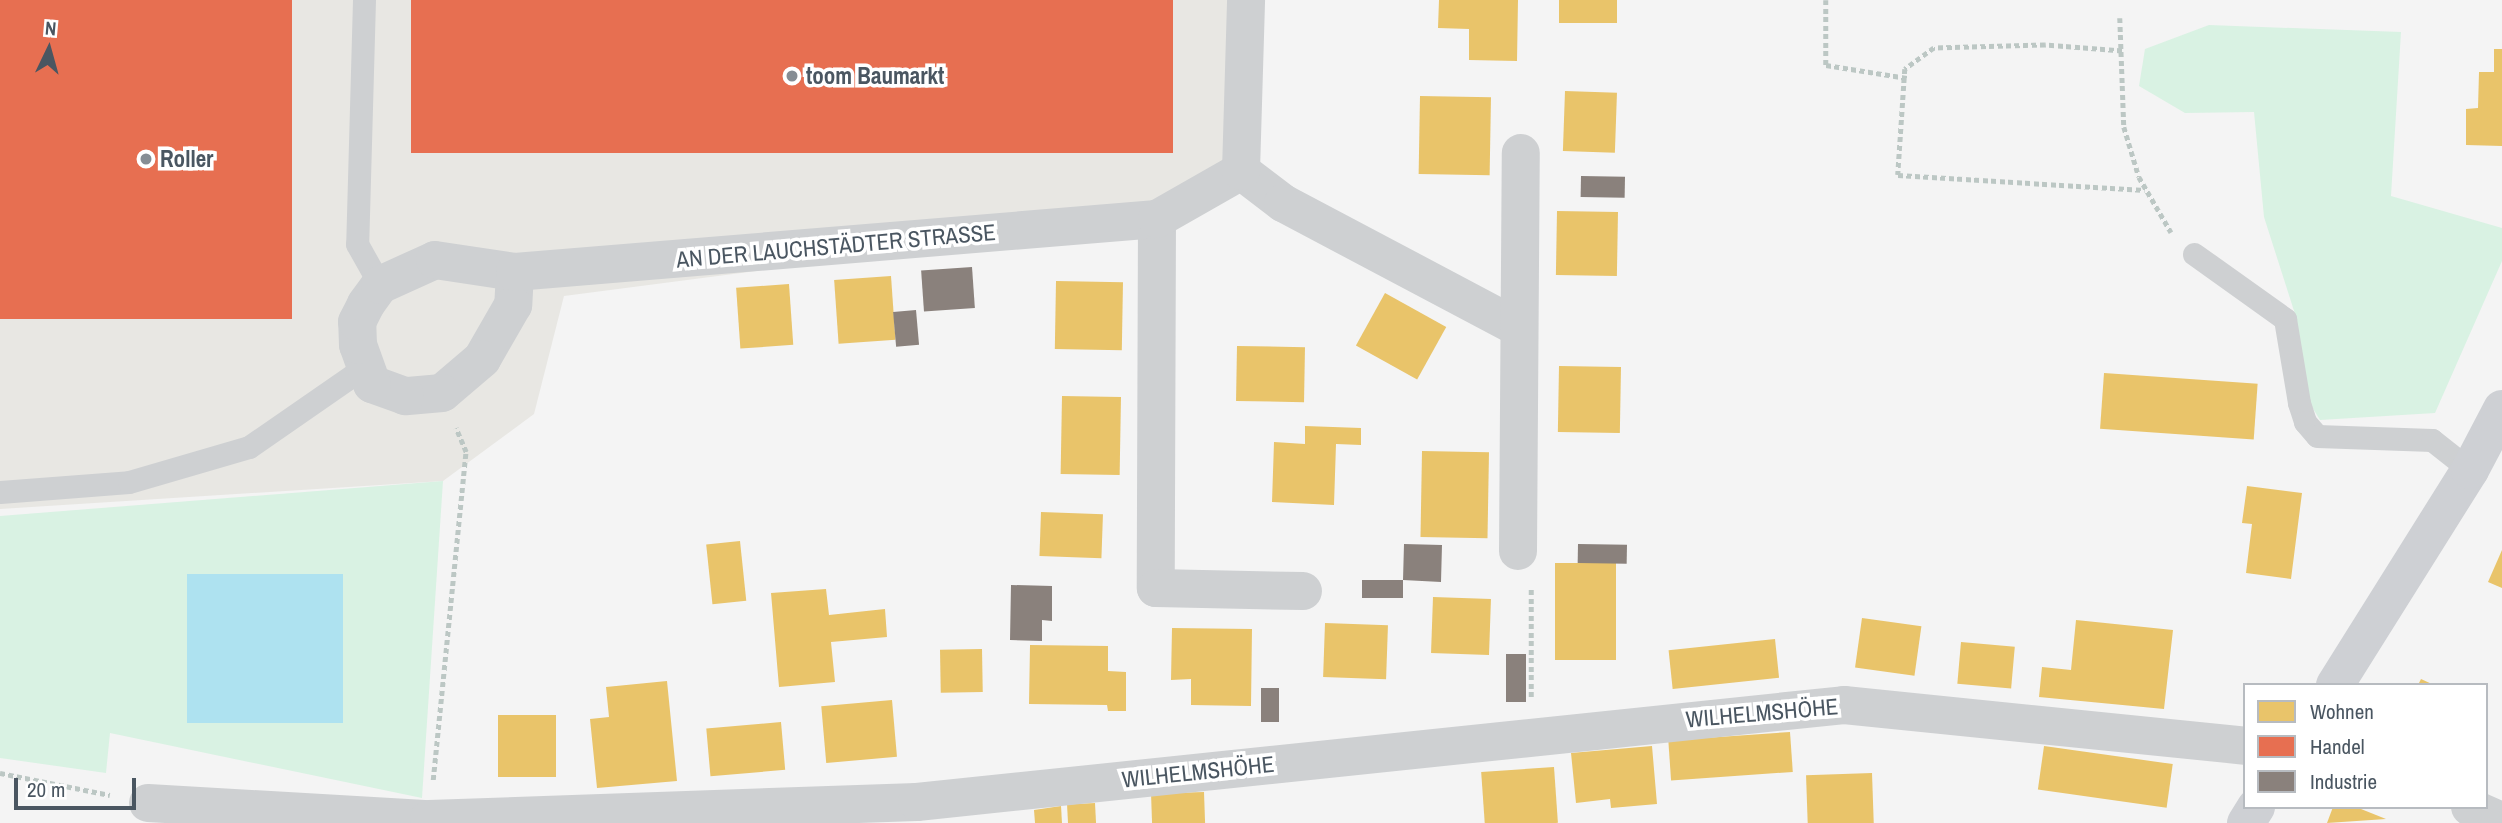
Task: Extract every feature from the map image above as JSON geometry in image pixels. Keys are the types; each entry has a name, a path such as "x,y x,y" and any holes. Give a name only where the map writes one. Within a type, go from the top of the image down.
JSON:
{"main road":[{"path":"2336,683 2470,470 2502,410"}],"street":[{"path":"1246,0 1241,171 1283,203 1519,328"},
{"path":"1518,551 1521,153"},
{"name":"AN DER LAUCHSTÄDTER STRASSE","path":"380,285 435,260 515,272 1157,219 1241,171"},
{"path":"1157,219 1156,588 1303,591"},
{"path":"380,285 356,322 363,368 372,384 405,396 442,393 482,359 513,305 515,272"},
{"name":"WILHELMSHÖHE","path":"148,803 429,819 917,802 1844,705 2243,746"},
{"path":"2475,809 2502,821"}],"lane":[{"path":"364,0 357,244 380,285"},
{"path":"2194,254 2285,319 2299,403 2305,422 2318,436 2333,440 2432,440 2470,470"},
{"path":"0,492 129,482 249,447 363,368"}],"path":[{"path":"1826,0 1826,65 1907,78"},
{"path":"2120,18 2124,127 2145,190 2176,239 2194,254"},
{"path":"2122,51 2045,45 1934,48 1905,69 1907,78 1898,175 2145,190"},
{"path":"429,819 466,452 442,393"},
{"path":"1518,551 1531,570 1531,736"},
{"path":"0,773 148,803"}],"shaded area":[{"path":"0,0 1244,0 1241,171 1157,219 564,296 534,414 443,481 0,509"}],"green space":[{"path":"2209,25 2401,32 2391,196 2502,228 2502,261 2435,413 2320,420 2309,402 2295,314 2264,217 2254,112 2185,113 2139,86 2145,49"},
{"path":"443,481 422,798 110,733 106,773 0,758 0,516"}],"water":[{"path":"187,574 343,574 343,723 187,723"}],"building: Wohnen":[{"path":"1439,0 1518,0 1517,61 1469,60 1469,29 1438,28"},
{"path":"1559,0 1617,0 1617,23 1559,23"},
{"path":"2494,49 2502,49 2502,146 2466,145 2466,109 2478,108 2479,72 2494,72"},
{"path":"1565,91 1617,93 1615,153 1563,151"},
{"path":"1420,96 1491,97 1490,175 1419,174"},
{"path":"1557,211 1618,212 1617,276 1556,275"},
{"path":"891,276 895,340 839,344 834,280"},
{"path":"1056,281 1123,282 1122,350 1055,349"},
{"path":"789,284 793,345 740,349 736,288"},
{"path":"1385,293 1446,327 1417,379 1356,345"},
{"path":"1237,346 1305,347 1304,402 1236,401"},
{"path":"1559,366 1621,367 1620,433 1558,432"},
{"path":"2104,373 2258,384 2254,440 2100,429"},
{"path":"1062,396 1121,397 1120,475 1061,474"},
{"path":"1305,426 1361,428 1361,445 1336,444 1334,505 1272,502 1274,442 1305,444"},
{"path":"1422,451 1489,452 1487,538 1420,537"},
{"path":"2247,486 2302,493 2291,579 2246,573 2252,524 2242,523"},
{"path":"1041,512 1103,514 1101,558 1039,556"},
{"path":"740,541 746,601 712,604 706,545"},
{"path":"2502,550 2502,588 2488,582"},
{"path":"1555,563 1616,563 1616,660 1555,660"},
{"path":"826,589 829,615 885,609 887,637 831,642 835,682 779,687 771,593"},
{"path":"1433,597 1491,599 1489,655 1431,653"},
{"path":"1862,618 1921,626 1914,676 1855,668"},
{"path":"2076,620 2173,630 2164,709 2039,697 2042,667 2071,670"},
{"path":"1325,623 1388,625 1386,679 1323,677"},
{"path":"1172,628 1252,629 1251,706 1191,705 1191,679 1171,680"},
{"path":"1775,639 1779,678 1673,689 1669,650"},
{"path":"1961,642 2015,647 2011,689 1957,684"},
{"path":"1030,645 1108,646 1108,671 1126,672 1126,711 1108,711 1107,705 1029,704"},
{"path":"982,649 983,692 941,693 940,650"},
{"path":"667,681 677,781 597,788 590,719 609,717 606,687"},
{"path":"892,700 897,757 826,763 821,706"},
{"path":"498,715 556,715 556,777 498,777"},
{"path":"781,722 785,770 710,776 706,729"},
{"path":"1790,732 1793,772 1671,780 1668,741"},
{"path":"1652,746 1657,804 1611,808 1610,799 1576,803 1571,753"},
{"path":"2044,746 2173,764 2167,808 2038,790"},
{"path":"1554,767 1558,823 1485,823 1481,772"},
{"path":"1872,773 1874,823 1808,823 1806,775"},
{"path":"1204,792 1205,823 1152,823 1151,794"},
{"path":"1095,803 1096,823 1068,823 1067,804"},
{"path":"1061,806 1062,823 1035,823 1034,810"},
{"path":"2332,809 2361,809 2386,819 2327,823"}],"building: Handel":[{"name":"Roller","path":"0,0 292,0 292,319 0,319"},
{"name":"toom Baumarkt","path":"411,0 1173,0 1173,153 411,153"}],"building: Industrie":[{"path":"1581,176 1625,177 1625,198 1581,197"},
{"path":"972,267 975,308 924,311 921,271"},
{"path":"916,310 919,345 896,347 893,312"},
{"path":"1404,544 1442,545 1441,582 1403,580"},
{"path":"1578,544 1627,545 1627,564 1578,563"},
{"path":"1362,580 1403,580 1403,598 1362,598"},
{"path":"1011,585 1052,586 1052,621 1042,620 1042,641 1010,640"},
{"path":"1506,654 1526,654 1526,702 1506,702"},
{"path":"1261,688 1279,688 1279,722 1261,722"}],"place":[{"name":"toom Baumarkt","path":"792,76"},
{"name":"Roller","path":"146,159"}]}
